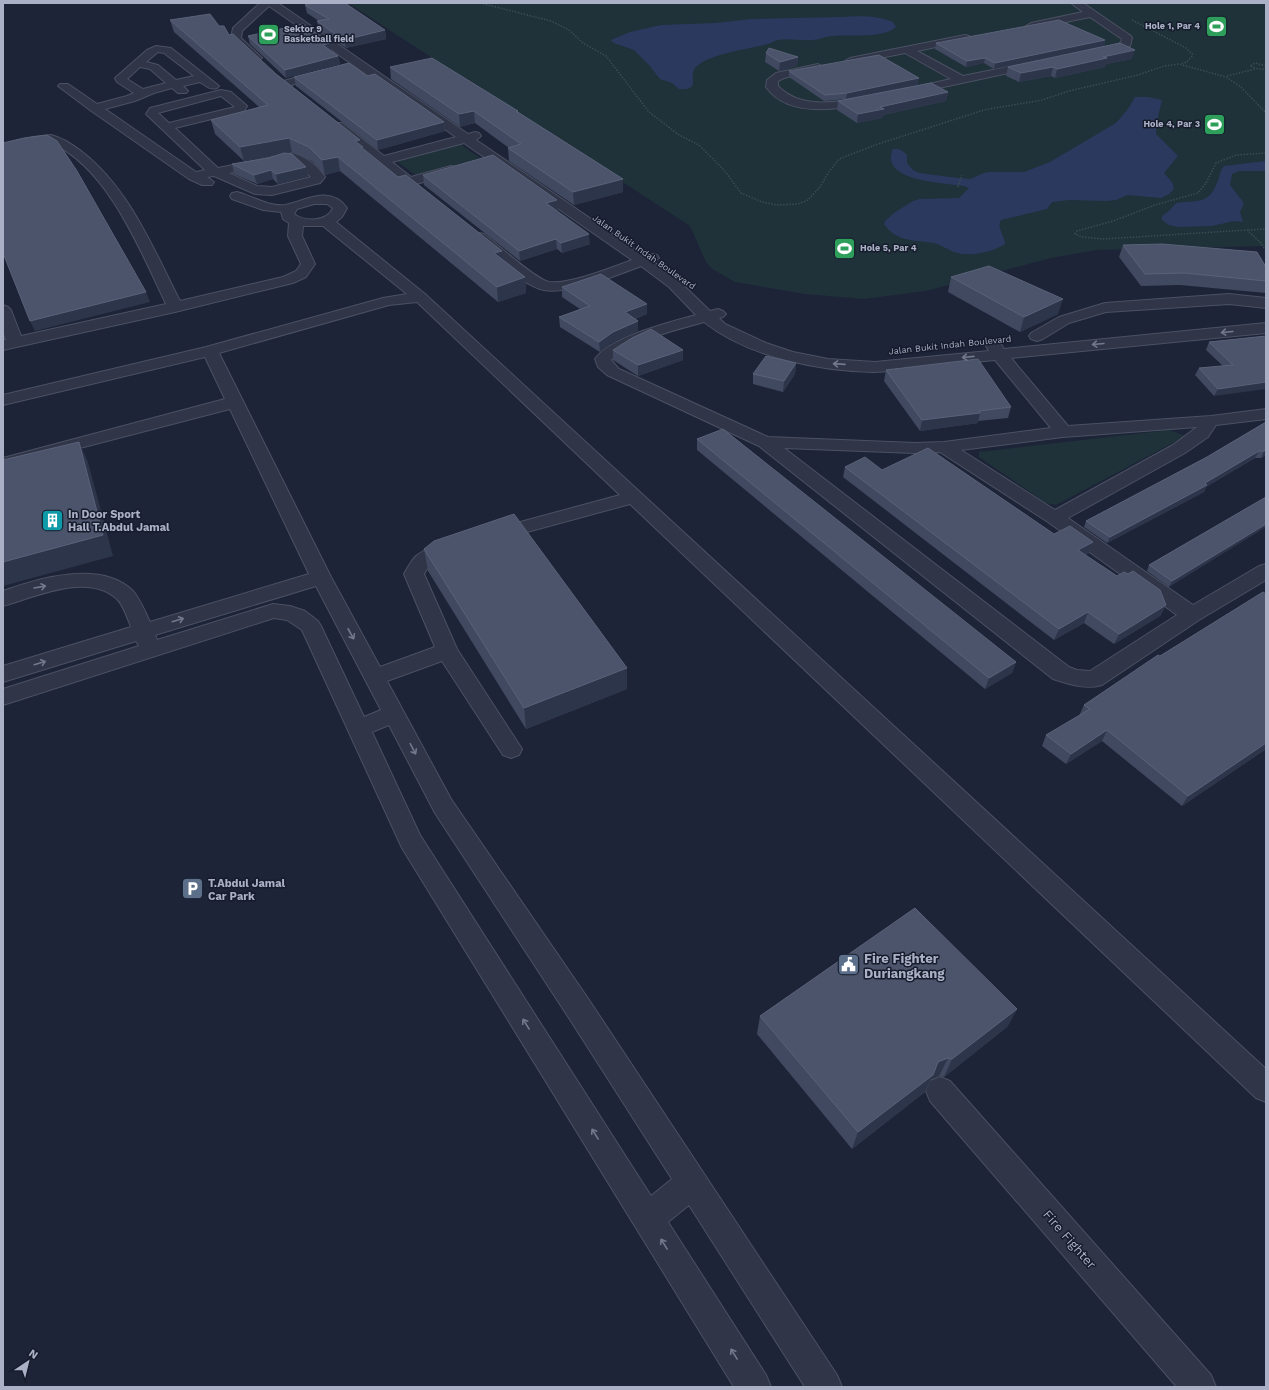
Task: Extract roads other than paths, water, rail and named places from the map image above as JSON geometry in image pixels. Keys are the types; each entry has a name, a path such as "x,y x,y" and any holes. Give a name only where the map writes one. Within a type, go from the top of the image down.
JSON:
{"street":[{"path":"263,64 236,39 237,30 266,3"},
{"path":"271,3 365,63"},
{"path":"284,3 365,63 648,259 706,316 720,327 760,346 789,356 828,364 875,366 993,344 1266,328"},
{"path":"1076,3 1090,14 1125,35 1127,40 1126,44 1122,46 1082,55"},
{"path":"1022,27 1090,14"},
{"path":"879,98 849,104 816,106 786,99 776,93 772,87 773,80 780,75 976,36"},
{"path":"143,94 121,80 121,78 156,49 167,50 213,86"},
{"path":"907,50 961,80"},
{"path":"894,94 1051,61"},
{"path":"138,63 154,66 210,116"},
{"path":"284,84 365,63"},
{"path":"273,74 296,93"},
{"path":"94,108 131,99 174,84 201,78"},
{"path":"3,310 9,343 175,307 288,280 300,274 308,264 295,236 292,215 298,203 313,200 326,200 336,203 340,208 340,212 326,221 310,223 292,215 251,202 220,188 194,176 64,86"},
{"path":"166,127 242,107 224,93 192,100 152,112 152,114 166,127 215,172 255,190 263,191 279,189 315,180 319,177 298,159 293,157 215,172 194,176"},
{"path":"327,117 422,192"},
{"path":"382,161 471,137"},
{"path":"3,148 42,139 52,139 77,153 100,174 132,219 175,307"},
{"path":"480,162 499,156"},
{"path":"409,182 466,166"},
{"path":"326,221 420,297 1266,1088"},
{"path":"466,226 534,281 545,286 567,285 648,259"},
{"name":"Jalan Bukit Indah Boulevard","path":"648,259 690,283 729,316 770,336 796,345 826,352 860,355 882,353"},
{"path":"3,400 210,351 388,301 420,297"},
{"path":"1037,336 1064,320 1105,308 1229,299 1266,303"},
{"path":"1163,325 1266,315"},
{"path":"729,316 706,316 664,329 618,347 607,354 603,359 604,364 612,372 765,442 1061,673 1077,678 1094,679 1192,615 1266,571"},
{"name":"Jalan Bukit Indah Boulevard","path":"1021,338 1068,333"},
{"path":"993,344 1064,432"},
{"path":"210,351 321,577 443,806 579,1009 825,1387"},
{"path":"3,463 235,402"},
{"path":"765,442 915,448 944,447 1064,432 1211,421 1266,414"},
{"path":"1055,518 1179,449 1202,433 1211,421"},
{"path":"944,447 1055,518 1192,615"},
{"path":"511,749 446,651 414,574 418,566 426,558 508,530 634,497"},
{"path":"3,698 147,640 321,577"},
{"path":"3,599 31,588 65,582 86,580 109,585 125,595 147,640"},
{"path":"301,616 335,604"},
{"path":"3,674 273,611 288,612 301,616 311,626 411,841 754,1387"},
{"path":"375,677 446,651"},
{"path":"359,728 394,714"},
{"name":"Fire Fighter","path":"940,1091 1199,1387"},
{"path":"648,1218 692,1183"}],"water":[{"path":"860,16 887,20 893,22 896,27 890,31 875,35 830,36 812,40 778,40 766,45 717,56 700,63 695,68 693,71 692,85 690,88 686,89 679,89 672,83 660,79 634,50 614,43 611,40 630,32 661,25 716,23 751,19"},
{"path":"1135,97 1148,97 1162,100 1157,121 1156,134 1178,156 1164,173 1172,182 1174,189 1169,194 1161,198 1127,195 1116,200 1107,201 1069,200 1052,202 1047,209 1001,220 1000,229 1005,244 987,252 973,254 954,252 934,243 900,237 889,230 884,224 885,221 894,213 913,201 920,199 959,198 969,188 916,179 904,174 895,168 891,160 893,149 899,149 907,155 907,163 913,170 919,173 970,179 990,172 1024,172 1050,162 1116,123 1128,109"},
{"path":"1266,161 1266,171 1239,171 1232,174 1230,185 1244,203 1240,212 1243,222 1234,221 1212,226 1179,227 1169,225 1162,220 1162,216 1176,203 1201,200 1210,195 1214,190 1224,166"}],"place":[{"name":"Hole 1, Par 4","path":"1216,26"},
{"name":"Sektor 9 Basketball field","path":"268,34"},
{"name":"Hole 4, Par 3","path":"1215,124"},
{"name":"Hole 5, Par 4","path":"845,248"},
{"name":"In Door Sport Hall T.Abdul Jamal","path":"53,520"},
{"name":"T.Abdul Jamal Car Park","path":"192,889"},
{"name":"Fire Fighter Duriangkang","path":"849,965"}]}
